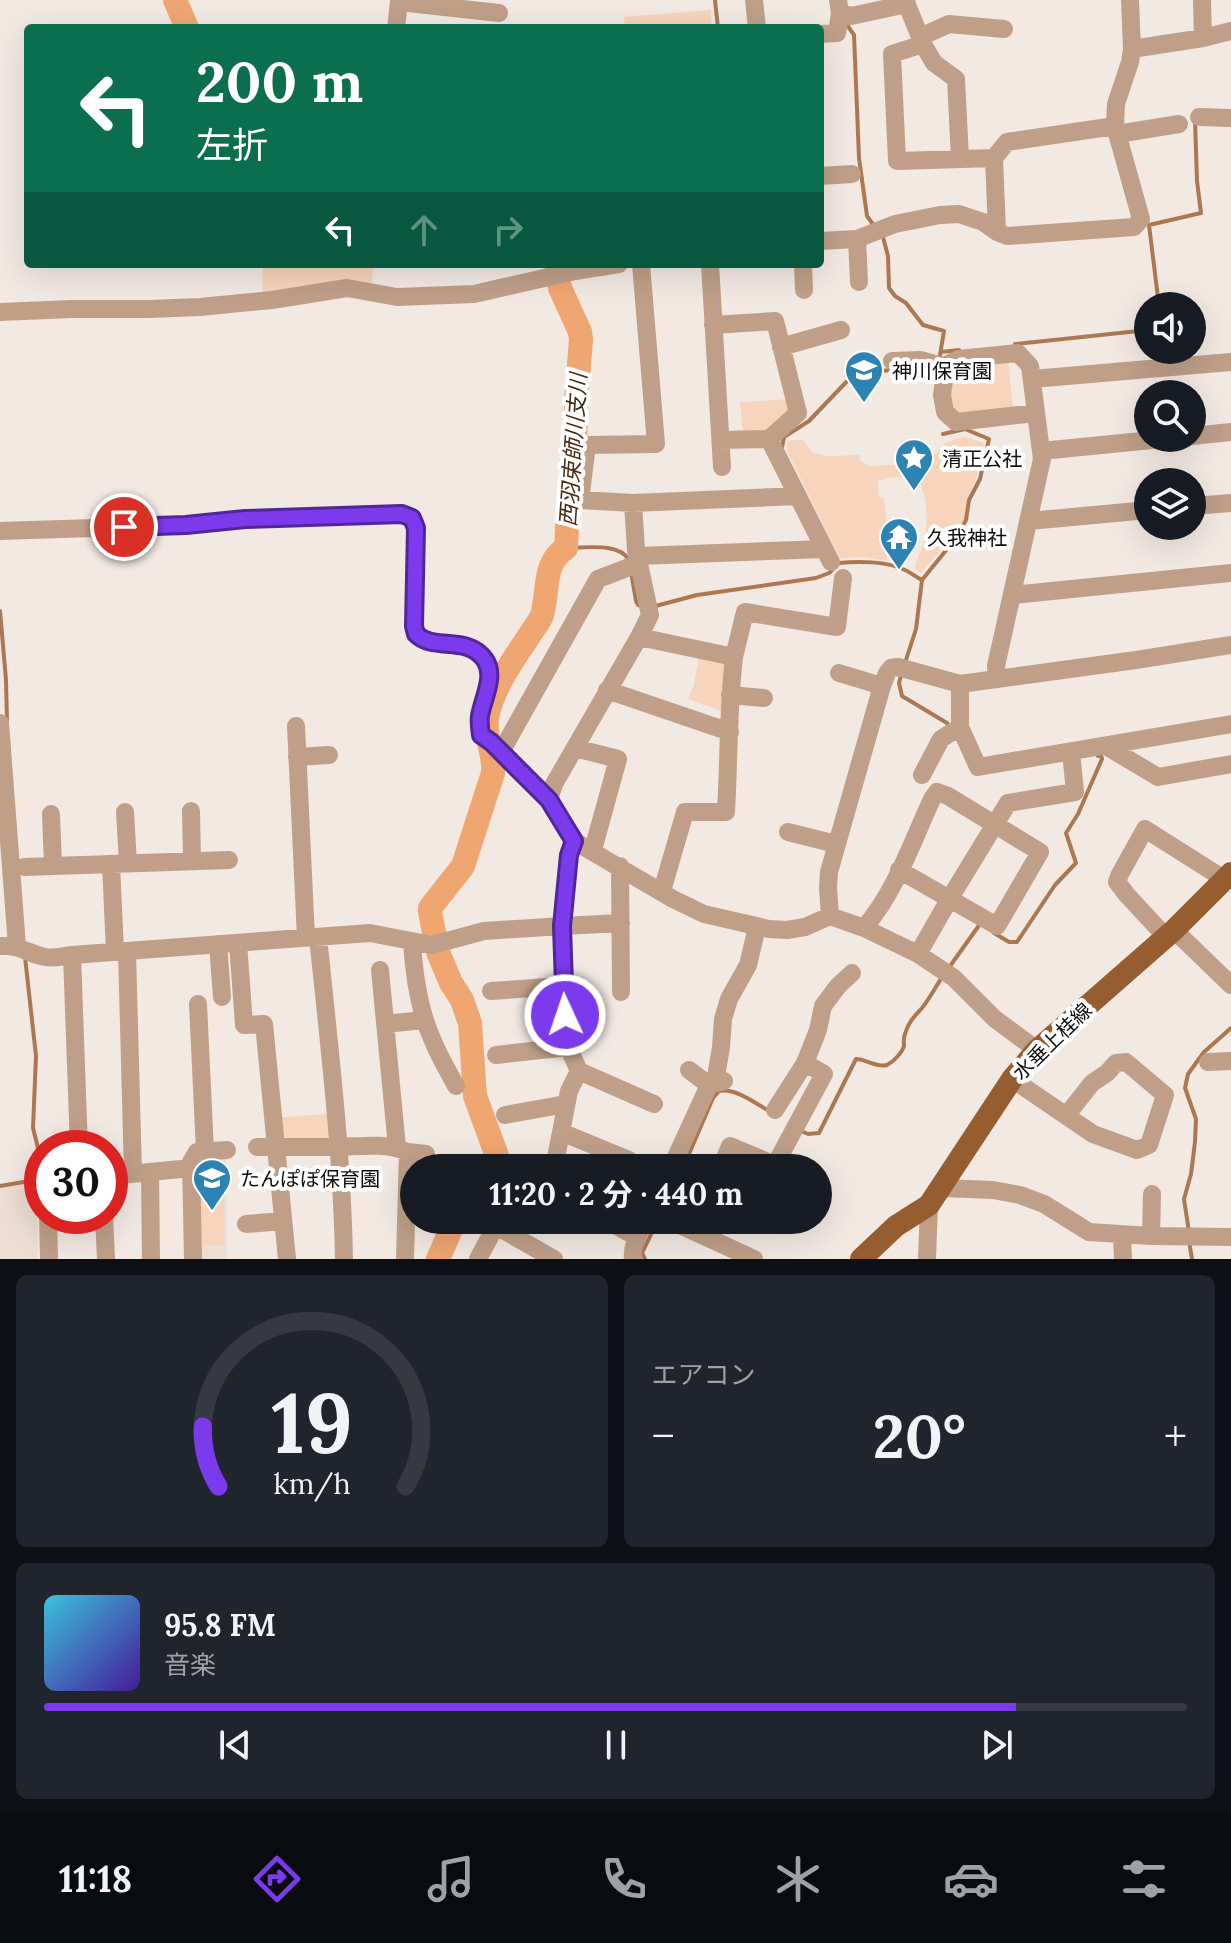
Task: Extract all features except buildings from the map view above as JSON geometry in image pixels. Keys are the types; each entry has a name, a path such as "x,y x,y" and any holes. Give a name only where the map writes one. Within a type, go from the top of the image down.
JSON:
{"main road":[{"name":"水垂上桂線","path":"861,1259 896,1226 935,1196 1012,1079 1037,1050 1170,934 1228,876"}],"street":[{"path":"754,0 757,24"},
{"path":"824,240 871,233 918,218 959,214 983,222 1007,236 1134,227 1141,219 1116,130 1116,104 1132,49 1130,0"},
{"path":"1202,0 1203,38"},
{"path":"396,24 399,2 467,19 499,13"},
{"path":"835,19 906,2 934,63 956,79 960,158"},
{"path":"994,158 897,161 892,54 949,24 1004,29"},
{"path":"1132,49 1231,31"},
{"path":"1199,117 1231,118"},
{"path":"997,232 994,158 1007,142 1179,124"},
{"path":"824,176 852,174"},
{"path":"859,282 871,233"},
{"path":"519,268 520,283"},
{"path":"0,312 200,307 347,288 397,297 474,294 590,268"},
{"path":"577,519 587,445 656,444 641,268"},
{"path":"710,268 722,467"},
{"path":"803,268 804,290"},
{"path":"713,325 775,321 798,413 769,439 721,440"},
{"path":"781,347 841,330"},
{"path":"892,361 920,360 940,365 959,359 1018,353 1030,366 1042,459 996,666 997,679"},
{"path":"1032,379 1231,362"},
{"path":"940,365 945,412 956,422 1036,413"},
{"path":"1206,435 1231,432"},
{"path":"492,744 598,579 635,563 828,556 769,439"},
{"path":"1041,451 1134,442"},
{"path":"580,500 633,503 798,496"},
{"path":"549,800 554,784 650,615 635,563 633,503"},
{"path":"1206,505 1231,503"},
{"path":"1029,521 1134,511"},
{"path":"0,531 186,525 245,519 406,515 412,518 416,528 414,629 420,638 471,648 486,661 489,676 480,720 481,735 549,800 574,841 704,914 757,927 787,930 805,927 830,916 864,928 918,954 945,972 995,1019 1037,1050"},
{"path":"1012,595 1231,573"},
{"path":"662,891 685,812 726,812 730,695 734,657 745,612 837,627 843,578"},
{"path":"639,637 734,657"},
{"path":"830,916 829,872 882,686 889,671 904,667 960,684 1231,645"},
{"path":"839,673 882,686"},
{"path":"960,684 955,730 978,767 1231,724"},
{"path":"607,690 730,732"},
{"path":"730,695 764,698"},
{"path":"0,723 17,948 49,958 370,933 436,944 484,931 621,923"},
{"path":"296,726 312,937 338,1147 344,1259"},
{"path":"922,775 941,739 955,730"},
{"path":"1106,746 1158,777 1231,764"},
{"path":"575,748 618,759 593,850"},
{"path":"918,954 1008,803 1075,792 1071,752"},
{"path":"297,757 329,755"},
{"path":"864,928 886,900 899,870 937,792 1040,852 997,926 899,870"},
{"path":"191,811 192,861"},
{"path":"125,812 119,864 121,951 151,1259"},
{"path":"51,814 53,866"},
{"path":"1228,876 1145,829 1117,882 1170,934 1231,985"},
{"path":"788,832 836,844"},
{"path":"574,841 569,855 562,926 568,1047 579,1071 654,1104"},
{"path":"24,867 229,860"},
{"path":"620,866 621,992"},
{"path":"678,1154 716,1083 723,1019 729,999 748,965 757,927"},
{"path":"412,942 424,1020 456,1086"},
{"path":"238,943 244,1025 264,1024 287,1259"},
{"path":"218,944 222,997"},
{"path":"72,955 78,1130"},
{"path":"380,970 385,1024 410,1151 405,1259"},
{"path":"775,1110 805,1063 818,1030 823,1006 852,973"},
{"path":"491,991 563,986"},
{"path":"198,1004 205,1151"},
{"path":"385,1024 424,1020"},
{"path":"199,1033 219,1031"},
{"path":"496,1055 568,1047"},
{"path":"1208,1062 1231,1061"},
{"path":"1012,1079 1066,1116 1093,1134 1137,1150 1149,1145 1165,1095 1126,1062 1116,1063 1092,1083 1066,1116"},
{"path":"781,1154 824,1074 805,1063"},
{"path":"689,1070 716,1083"},
{"path":"557,1154 569,1091 579,1071"},
{"path":"505,1115 566,1104"},
{"path":"561,1132 614,1154"},
{"path":"257,1147 366,1145 410,1151"},
{"path":"727,1154 730,1146 749,1154"},
{"path":"193,1259 191,1162 197,1152 227,1150"},
{"path":"128,1174 191,1168"},
{"path":"927,1259 935,1196 993,1190 1044,1204 1089,1232 1231,1237"},
{"path":"1151,1236 1152,1194"},
{"path":"246,1224 283,1221"},
{"path":"48,1234 49,1259"},
{"path":"105,1234 106,1259"},
{"path":"478,1259 492,1234"},
{"path":"515,1234 554,1259"},
{"path":"632,1234 637,1237"},
{"path":"633,1259 639,1234"},
{"path":"711,1234 754,1259"},
{"path":"1122,1235 1123,1259"}],"shaded area":[{"path":"711,10 712,24 625,24 624,17"},
{"path":"263,268 373,268 372,288 262,297"},
{"path":"1008,360 1013,408 959,414 951,407 948,397 952,372 960,365"},
{"path":"790,399 788,414 766,432 743,434 740,402"},
{"path":"965,437 984,443 976,479 967,498 964,519 921,573 914,568 925,537 927,514 918,478 908,476 878,481 879,497 884,498 887,561 864,557 840,558 787,451 791,440 803,440 813,453 859,455 861,461 869,466 909,464 936,454 946,442"},
{"path":"699,654 727,663 722,711 688,699 694,685"},
{"path":"330,1114 331,1133 326,1140 290,1140 283,1135 282,1117"},
{"name":"たんぽぽ保育園","path":"226,1155 227,1259 199,1259 199,1158"},
{"path":"24,1184 24,1234 38,1234 38,1259 0,1259 0,1188"},
{"path":"200,1198 224,1198 224,1245 201,1245"}],"waterway":[{"name":"西羽束師川支川","path":"175,0 185,24"},
{"path":"715,0 718,24"},
{"path":"843,25 847,25 854,35 859,158 867,216 875,227"},
{"path":"1157,292 1149,225 1201,213 1195,120"},
{"path":"880,234 888,256 889,288 923,325 944,331 939,361"},
{"name":"西羽束師川支川","path":"496,1154 475,1096 470,1023 438,952 430,908 463,866 493,773 486,725 493,696 541,618 550,570 558,554 566,548 581,339 560,288 557,268"},
{"path":"1015,344 1134,331"},
{"path":"941,352 959,350"},
{"path":"782,447 784,437 809,421 851,377 861,372 895,370"},
{"path":"922,580 956,538 966,520 969,500 980,479 989,439 965,429 943,434"},
{"path":"566,548 610,548 624,554 629,560"},
{"path":"652,607 697,595 816,578 829,573 839,563 890,565 922,580 916,629 905,663"},
{"path":"631,572 636,601 643,607"},
{"path":"0,611 7,721"},
{"path":"902,672 899,683 902,696 947,723 950,728"},
{"path":"994,933 1009,942 1017,942 1055,885 1076,863 1066,833 1078,814 1102,759 1101,755 1098,756"},
{"path":"948,969 980,924"},
{"path":"25,957 36,1056 34,1130"},
{"path":"801,1131 819,1133 856,1059 883,1066 897,1057 904,1046 904,1036 910,1022 943,976"},
{"path":"1189,1232 1184,1199 1191,1174 1196,1119 1185,1088 1188,1074 1204,1052 1231,1028"},
{"path":"689,1154 713,1098 719,1091 739,1094 769,1111"},
{"path":"0,1186 24,1182"},
{"name":"西羽束師川支川","path":"438,1259 449,1234"},
{"path":"645,1259 642,1253 651,1234"},
{"path":"1189,1241 1192,1259"}],"place":[{"name":"神川保育園","path":"864,404"},
{"name":"清正公社","path":"914,492"},
{"name":"久我神社","path":"899,571"},
{"name":"たんぽぽ保育園","path":"212,1212"}],"route":[{"path":"124,527 402,514 412,518 416,525 416,634 426,640 471,648 484,658 489,667 489,676 480,715 481,735 549,800 574,841 569,855 562,926 565,1015"}]}
